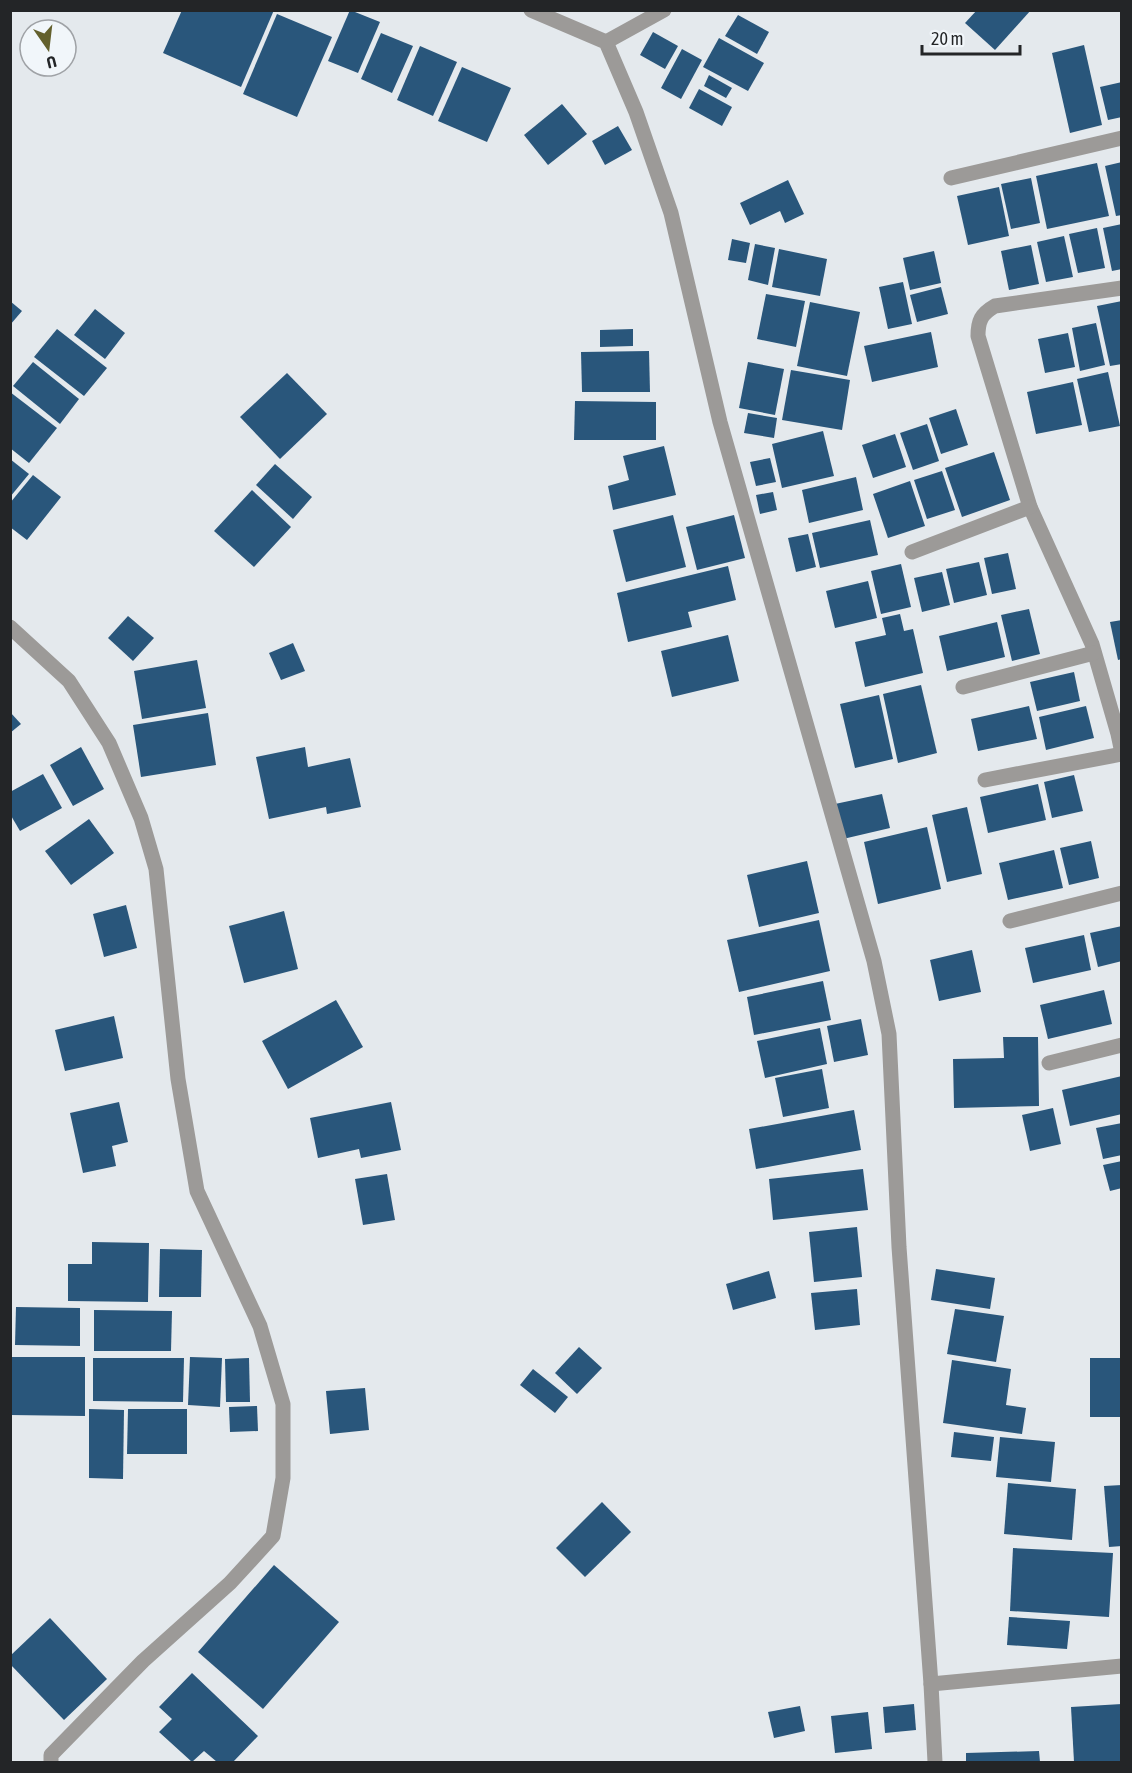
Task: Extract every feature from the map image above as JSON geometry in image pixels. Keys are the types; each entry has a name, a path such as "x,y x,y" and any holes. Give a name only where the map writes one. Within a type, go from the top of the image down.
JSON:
{"street":[{"path":"531,10 606,42 636,112 671,213 720,422 874,961 889,1034 898,1247 935,1762"},
{"path":"606,42 663,10"},
{"path":"951,178 1122,138"},
{"path":"986,780 1122,753 1094,653 1030,507 978,336 978,322 984,312 995,306 1122,288"},
{"path":"912,552 1030,507"},
{"path":"10,627 69,681 109,743 141,818 156,869 178,1080 197,1191 260,1326 283,1404 283,1478 273,1536 230,1583 134,1670 51,1755 51,1762"},
{"path":"963,687 1094,653"},
{"path":"1010,921 1122,893"},
{"path":"1049,1063 1122,1045"},
{"path":"931,1684 1122,1666"}],"building":[{"path":"182,10 274,10 241,87 163,53"},
{"path":"350,10 380,22 358,73 328,61"},
{"path":"977,10 1031,10 995,50 965,23"},
{"path":"277,14 332,37 297,117 243,94"},
{"path":"738,15 769,32 757,54 725,36"},
{"path":"653,32 678,46 665,69 640,55"},
{"path":"381,33 413,46 392,93 361,79"},
{"path":"719,38 764,63 748,91 703,67"},
{"path":"1084,45 1102,125 1070,133 1052,53"},
{"path":"420,46 457,62 433,116 397,100"},
{"path":"682,49 702,60 681,99 661,88"},
{"path":"462,67 511,88 487,142 438,121"},
{"path":"709,75 732,88 726,98 704,86"},
{"path":"1122,82 1122,117 1108,120 1100,87"},
{"path":"699,89 732,107 722,126 689,108"},
{"path":"562,104 587,134 548,165 524,135"},
{"path":"618,126 632,150 605,165 592,141"},
{"path":"1122,162 1122,215 1116,216 1105,166"},
{"path":"1097,163 1109,216 1047,229 1036,176"},
{"path":"1031,178 1040,223 1011,229 1001,184"},
{"path":"788,180 804,214 785,223 780,211 750,225 740,203"},
{"path":"999,187 1009,236 968,245 957,196"},
{"path":"1122,224 1122,269 1112,271 1103,228"},
{"path":"1097,228 1105,268 1078,273 1069,234"},
{"path":"1064,236 1073,277 1046,282 1037,242"},
{"path":"732,239 750,243 746,263 728,260"},
{"path":"755,244 775,248 768,285 748,280"},
{"path":"1031,245 1039,284 1009,290 1001,251"},
{"path":"779,249 827,259 820,296 772,287"},
{"path":"934,251 941,283 910,290 903,258"},
{"path":"903,282 912,324 888,329 879,287"},
{"path":"941,287 948,314 917,322 910,295"},
{"path":"766,294 805,301 796,347 757,339"},
{"path":"10,301 22,311 10,325"},
{"path":"1122,301 1122,364 1110,366 1097,306"},
{"path":"810,302 860,312 847,376 797,366"},
{"path":"95,309 125,333 105,359 74,335"},
{"path":"1096,323 1105,365 1080,371 1072,328"},
{"path":"57,329 107,368 84,396 34,357"},
{"path":"633,329 633,346 600,347 600,330"},
{"path":"931,332 938,367 872,382 864,346"},
{"path":"1068,333 1075,367 1045,373 1038,339"},
{"path":"649,351 650,392 582,392 581,352"},
{"path":"33,362 79,399 60,424 13,386"},
{"path":"748,362 784,369 775,415 739,408"},
{"path":"791,370 850,380 842,430 782,420"},
{"path":"1108,372 1120,426 1089,432 1077,379"},
{"path":"287,373 327,414 280,459 240,417"},
{"path":"1073,382 1082,425 1036,434 1027,392"},
{"path":"10,392 57,428 29,463 10,448"},
{"path":"575,401 656,402 656,440 574,440"},
{"path":"956,409 968,445 941,454 929,418"},
{"path":"748,413 777,418 774,438 744,433"},
{"path":"927,424 939,461 913,470 900,433"},
{"path":"823,431 834,476 782,488 772,444"},
{"path":"895,434 906,467 873,478 862,445"},
{"path":"664,446 676,495 613,510 608,486 629,480 623,456"},
{"path":"994,452 1010,500 962,517 945,468"},
{"path":"770,458 776,482 756,486 750,462"},
{"path":"10,459 29,474 10,497"},
{"path":"275,464 312,497 293,519 256,485"},
{"path":"942,471 955,510 927,519 914,480"},
{"path":"33,475 61,497 27,540 10,527 10,503"},
{"path":"856,477 863,510 809,523 802,490"},
{"path":"910,481 925,526 888,538 873,494"},
{"path":"252,490 291,527 254,567 214,531"},
{"path":"773,492 777,510 760,514 756,495"},
{"path":"673,515 686,567 626,582 613,530"},
{"path":"734,515 745,558 697,570 686,527"},
{"path":"870,520 878,555 820,568 812,533"},
{"path":"808,534 816,567 796,572 788,538"},
{"path":"1008,553 1016,589 992,594 984,558"},
{"path":"979,562 987,595 954,603 946,569"},
{"path":"901,564 911,607 881,614 871,571"},
{"path":"728,566 736,600 688,612 692,627 628,642 617,593"},
{"path":"942,572 950,605 922,612 914,578"},
{"path":"868,581 877,618 835,628 826,591"},
{"path":"1029,609 1040,654 1012,661 1001,615"},
{"path":"900,614 904,631 913,629 923,673 865,687 855,642 886,635 882,618"},
{"path":"128,616 154,638 133,661 108,638"},
{"path":"1122,620 1122,659 1118,660 1110,622"},
{"path":"997,622 1005,657 947,671 939,636"},
{"path":"728,635 739,681 672,697 661,651"},
{"path":"293,643 305,671 281,680 269,653"},
{"path":"197,660 206,708 142,719 134,671"},
{"path":"1074,672 1080,701 1037,711 1030,682"},
{"path":"921,685 937,753 898,763 883,694"},
{"path":"879,695 893,759 855,768 840,704"},
{"path":"1029,706 1037,739 978,751 971,719"},
{"path":"1086,706 1094,738 1046,750 1039,717"},
{"path":"10,712 21,724 10,733"},
{"path":"208,713 216,765 141,777 133,725"},
{"path":"81,747 104,789 73,806 50,765"},
{"path":"305,747 308,767 350,758 361,807 327,814 326,807 269,819 256,757"},
{"path":"43,774 62,808 20,831 10,814 10,792"},
{"path":"1074,775 1083,811 1052,818 1044,782"},
{"path":"1038,784 1046,820 988,833 980,797"},
{"path":"882,794 890,828 843,839 835,804"},
{"path":"967,807 982,874 947,882 932,815"},
{"path":"89,819 114,853 71,885 45,851"},
{"path":"927,827 941,889 878,904 864,842"},
{"path":"1091,841 1099,878 1069,885 1060,848"},
{"path":"1054,850 1063,888 1008,900 999,863"},
{"path":"807,861 819,913 759,927 747,875"},
{"path":"126,905 137,948 104,957 93,914"},
{"path":"284,911 298,969 244,983 229,926"},
{"path":"819,920 830,971 739,992 727,940"},
{"path":"1122,926 1122,961 1098,967 1090,933"},
{"path":"1084,935 1091,970 1033,983 1025,948"},
{"path":"972,950 981,992 939,1001 930,960"},
{"path":"823,981 831,1020 754,1035 747,997"},
{"path":"1104,990 1112,1024 1048,1039 1040,1005"},
{"path":"336,1000 363,1047 288,1089 262,1041"},
{"path":"114,1016 123,1058 65,1071 55,1030"},
{"path":"861,1019 868,1055 834,1062 827,1026"},
{"path":"820,1028 827,1064 765,1078 757,1041"},
{"path":"1003,1037 1038,1037 1039,1106 954,1108 953,1059 1004,1058"},
{"path":"822,1069 829,1108 783,1117 775,1078"},
{"path":"1122,1076 1122,1114 1070,1126 1062,1090"},
{"path":"119,1102 128,1142 112,1146 116,1166 83,1173 70,1113"},
{"path":"391,1102 401,1150 361,1158 359,1149 318,1158 310,1118"},
{"path":"1053,1108 1061,1144 1030,1151 1022,1115"},
{"path":"854,1110 861,1150 756,1169 749,1129"},
{"path":"1122,1123 1122,1155 1103,1159 1096,1128"},
{"path":"1122,1161 1122,1188 1110,1191 1103,1165"},
{"path":"863,1169 868,1210 773,1220 769,1179"},
{"path":"387,1174 395,1220 363,1225 355,1179"},
{"path":"857,1227 862,1277 814,1282 809,1232"},
{"path":"92,1242 149,1243 148,1302 68,1301 68,1264 92,1264"},
{"path":"160,1249 202,1250 201,1297 159,1297"},
{"path":"936,1269 995,1278 990,1309 931,1300"},
{"path":"769,1271 776,1298 733,1310 726,1284"},
{"path":"857,1289 860,1325 815,1330 811,1293"},
{"path":"16,1307 80,1308 80,1346 15,1345"},
{"path":"955,1309 1004,1316 996,1362 947,1354"},
{"path":"94,1310 172,1311 171,1351 94,1351"},
{"path":"579,1347 602,1368 577,1394 555,1373"},
{"path":"10,1357 85,1357 85,1416 10,1415"},
{"path":"190,1357 222,1358 220,1407 188,1405"},
{"path":"93,1358 184,1358 183,1402 93,1401"},
{"path":"249,1358 250,1402 226,1402 225,1359"},
{"path":"1090,1358 1122,1358 1122,1417 1090,1417"},
{"path":"952,1360 1011,1369 1006,1405 1026,1408 1022,1434 943,1423"},
{"path":"533,1369 568,1397 555,1413 520,1385"},
{"path":"365,1388 369,1430 330,1434 326,1391"},
{"path":"257,1406 258,1431 230,1432 229,1407"},
{"path":"89,1409 124,1410 123,1479 89,1478"},
{"path":"128,1409 187,1409 187,1454 127,1454"},
{"path":"954,1432 994,1437 991,1461 951,1457"},
{"path":"1000,1437 1055,1442 1051,1482 996,1477"},
{"path":"1008,1483 1076,1489 1072,1540 1004,1534"},
{"path":"1122,1485 1122,1546 1109,1547 1104,1486"},
{"path":"602,1502 631,1532 585,1577 556,1548"},
{"path":"1013,1548 1113,1553 1109,1617 1010,1611"},
{"path":"274,1565 339,1622 263,1709 198,1652"},
{"path":"1009,1617 1070,1621 1067,1649 1007,1645"},
{"path":"50,1618 107,1679 64,1720 10,1664 10,1656"},
{"path":"192,1673 258,1736 233,1762 217,1762 204,1751 192,1762 159,1732 172,1719 159,1707"},
{"path":"914,1704 916,1730 885,1733 883,1707"},
{"path":"1122,1704 1122,1762 1074,1762 1071,1707"},
{"path":"800,1706 805,1731 774,1738 768,1712"},
{"path":"868,1712 872,1749 835,1753 831,1716"},
{"path":"1039,1751 1040,1762 966,1762 966,1753"}]}
